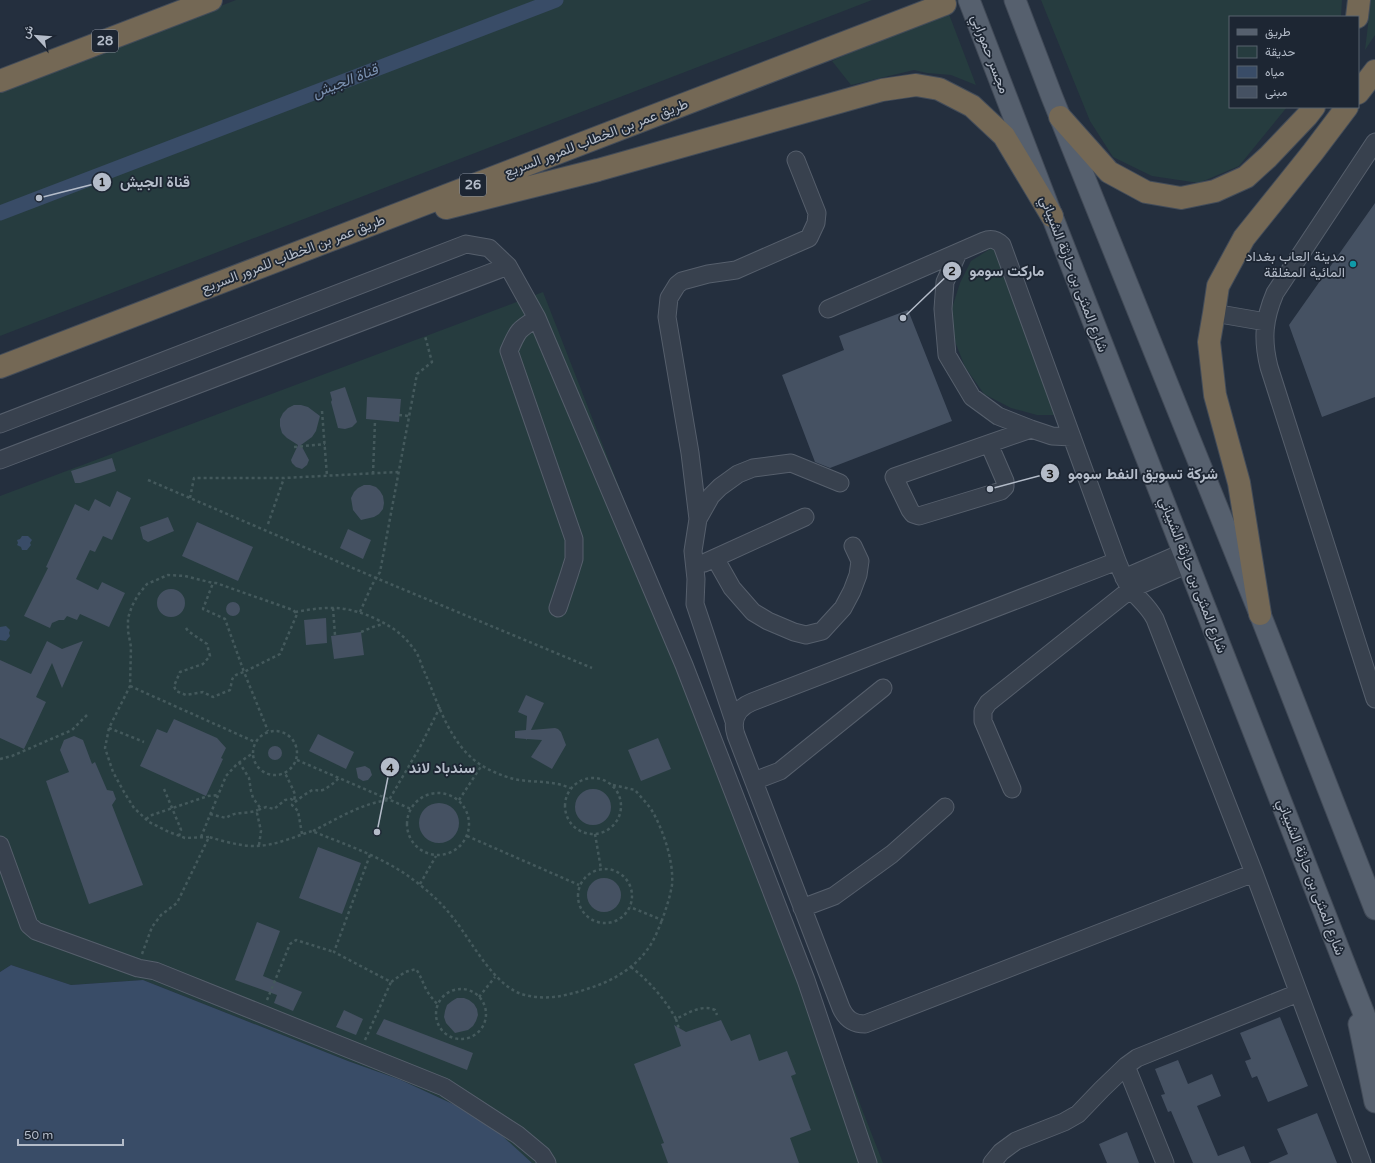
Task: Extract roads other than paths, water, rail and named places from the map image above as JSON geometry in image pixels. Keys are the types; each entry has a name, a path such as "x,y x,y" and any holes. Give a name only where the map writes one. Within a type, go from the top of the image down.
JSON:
{"highway":[{"name":"28","path":"0,81 211,0"},
{"path":"1356,16 1359,0"},
{"name":"طريق عمر بن الخطاب للمرور السريع","path":"0,367 945,4"},
{"path":"1359,92 1375,71"},
{"path":"356,230 598,170 882,90 916,85 939,89 972,106 1004,136 1052,216"},
{"path":"1056,107 1109,172 1146,192 1181,198 1215,191 1246,177 1268,157 1313,108"},
{"path":"1260,614 1239,483 1215,395 1209,342 1218,286 1244,238 1346,108"}],"main road":[{"name":"مجسر حمورابي","path":"969,0 1011,109"},
{"path":"1015,0 1056,107 1260,614 1375,909"},
{"name":"شارع المثنى بن حارثة الشيباني","path":"1011,109 1375,1042"},
{"path":"1348,971 1375,1102"}],"street":[{"path":"1375,142 1275,293 1269,307 1264,337 1270,367 1375,699"},
{"path":"734,721 695,604 695,567 693,551 698,519 690,453 667,317 669,298 677,285 682,281 708,274 736,270 809,238 816,223 817,213 796,160"},
{"path":"828,309 988,239 996,240 1002,245 1117,561 1127,584 1147,606 1155,619 1254,874 1362,1163"},
{"path":"0,424 466,244 489,248 508,266 537,318 687,673 806,980 868,1163"},
{"path":"958,253 946,282 943,308 947,355 972,397 998,416 1030,430 1052,436 1072,437"},
{"path":"0,460 508,266"},
{"path":"1214,313 1266,322"},
{"path":"537,318 521,328 517,333 509,351 574,540 574,559 558,608"},
{"path":"989,444 1005,481 1005,486 1001,491 919,516 913,514 894,477 989,444 1030,430"},
{"path":"698,519 711,496 720,486 738,474 752,468 791,463 840,483"},
{"path":"695,567 805,517"},
{"path":"714,558 732,588 753,612 768,621 794,632 806,634 822,631 843,608 858,575 860,560 854,546"},
{"path":"1012,789 983,721 983,711 988,703 1127,584 1186,558"},
{"path":"1117,561 746,704 736,714 734,721 736,735 844,1015 850,1021 857,1024 865,1024 1254,874"},
{"path":"754,781 780,771 883,688"},
{"path":"802,908 834,896 892,854 945,807"},
{"path":"0,845 29,925 36,931 138,968 155,971 444,1087 524,1139 542,1155 547,1163"},
{"path":"992,1163 1002,1152 1016,1141 1064,1122 1078,1114 1126,1066 1137,1058 1298,993"},
{"path":"1126,1066 1165,1163"}],"water":[{"path":"22,536 28,536 32,540 30,543 31,545 27,550 22,550 21,547 17,545 17,540"},
{"path":"6,626 10,630 10,636 6,641 0,640 0,627"},
{"path":"11,965 71,985 143,980 348,1061 401,1080 455,1105 497,1131 532,1163 0,1163 0,972"}],"waterway":[{"name":"قناة الجيش","path":"0,213 556,0"}],"place":[{"name":"قناة الجيش","path":"39,198"},
{"name":"مدينة العاب بغداد المائية المغلقة","path":"1353,264"},
{"name":"ماركت سومو","path":"903,318"},
{"name":"شركة تسويق النفط سومو","path":"990,489"},
{"name":"سندباد لاند","path":"377,832"}]}
